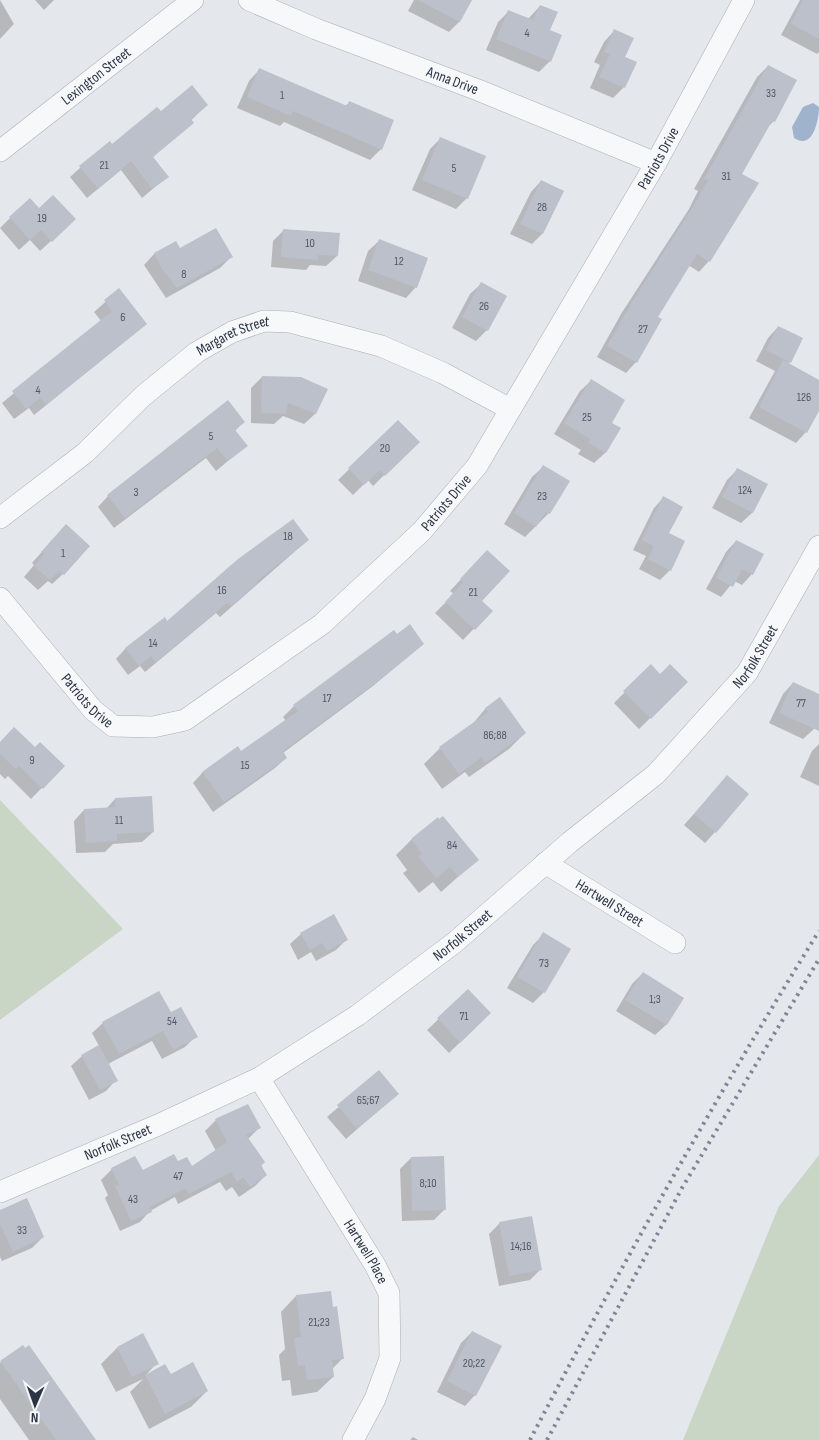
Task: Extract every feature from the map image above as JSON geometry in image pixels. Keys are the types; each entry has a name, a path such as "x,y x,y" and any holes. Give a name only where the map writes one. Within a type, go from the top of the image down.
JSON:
{"street":[{"name":"Lexington Street","path":"0,151 193,0"},
{"name":"Anna Drive","path":"249,0 316,29 478,90 656,163"},
{"name":"Patriots Drive","path":"0,598 93,710 113,726 153,727 185,720 322,624 422,532 477,466 656,163 744,0"},
{"name":"Margaret Street","path":"0,518 85,453 143,396 198,352 232,332 264,321 290,322 381,346 443,373 510,409"},
{"name":"Norfolk Street","path":"0,1192 158,1125 259,1078 358,1015 454,943 545,863 656,774 741,680 810,566 819,546"},
{"name":"Hartwell Street","path":"545,863 675,943"},
{"name":"Hartwell Place","path":"259,1078 365,1248 389,1293 390,1358 375,1399 353,1440"}],"green space":[{"path":"0,800 123,929 0,1020"},
{"path":"819,1155 819,1440 683,1440 779,1206"}],"water":[{"path":"813,103 819,107 816,126 810,137 801,141 794,138 792,127 803,107"}],"building":[{"path":"418,0 472,0 460,22"},
{"path":"803,0 819,0 819,39 791,24"},
{"path":"540,5 558,12 550,30 562,35 551,62 496,39 508,10 533,20"},
{"path":"614,29 634,38 625,57 637,62 625,88 599,77 610,54 604,52"},
{"path":"768,65 797,80 775,122 772,121 742,174 759,183 710,262 697,254 658,317 662,319 637,363 607,346 632,302 699,197 708,180 704,179"},
{"path":"259,68 347,106 349,101 394,120 382,150 293,111 291,116 247,97"},
{"path":"192,85 208,105 191,119 194,123 153,157 169,177 152,189 131,161 98,189 79,166 110,141 112,144 157,107 161,111"},
{"path":"440,137 486,156 468,199 422,180"},
{"path":"541,180 564,191 543,234 520,224"},
{"path":"53,195 76,219 52,242 41,230 30,240 9,217 30,198 39,208"},
{"path":"216,228 233,257 177,288 162,269 154,253 176,241 180,248"},
{"path":"283,229 340,233 338,256 318,255 318,260 281,257"},
{"path":"379,239 428,258 417,288 368,270"},
{"path":"481,282 507,296 488,331 462,317"},
{"path":"119,288 147,324 46,405 40,398 26,409 12,391 112,311 104,300"},
{"path":"778,326 803,338 791,363 766,350"},
{"path":"783,360 819,380 819,411 807,433 759,407"},
{"path":"262,376 301,377 328,389 316,414 288,403 286,414 261,413"},
{"path":"591,379 625,400 612,423 621,428 606,453 588,443 590,439 564,423"},
{"path":"228,400 245,422 235,430 248,446 228,461 217,448 125,518 107,495"},
{"path":"398,420 420,442 385,476 380,470 364,485 348,468"},
{"path":"543,465 570,481 550,514 546,512 536,527 514,513"},
{"path":"737,468 768,484 753,513 722,497"},
{"path":"663,496 683,507 669,533 685,541 671,571 648,559 654,546 642,540"},
{"path":"293,519 309,540 257,581 258,583 231,607 227,603 156,662 151,656 139,666 125,648 165,617 167,621 238,559"},
{"path":"66,524 90,546 64,575 59,571 50,580 34,566 44,554 41,552"},
{"path":"736,540 764,554 753,575 742,569 733,587 716,578"},
{"path":"487,550 510,571 482,601 493,611 475,630 445,602 463,582 460,579"},
{"path":"410,624 424,644 385,676 283,751 287,758 224,802 202,772 238,746 241,751 298,711 293,705 394,630 397,634"},
{"path":"651,664 660,674 670,664 688,682 651,719 623,691"},
{"path":"793,682 819,694 819,731 779,713"},
{"path":"500,697 526,733 485,763 482,757 459,774 439,747 488,712 485,708"},
{"path":"14,727 35,747 40,742 65,766 43,789 19,766 16,769 0,754 0,742"},
{"path":"727,775 749,794 716,833 694,814"},
{"path":"152,796 154,832 117,834 117,841 86,843 84,809 115,807 115,798"},
{"path":"443,816 479,860 458,877 450,867 436,878 418,856 422,854 411,839 438,817 439,819"},
{"path":"334,914 348,940 327,951 322,943 310,950 300,933"},
{"path":"543,932 571,949 545,993 517,977"},
{"path":"643,972 684,998 667,1025 625,1000"},
{"path":"468,989 491,1013 460,1043 437,1018"},
{"path":"159,991 171,1012 181,1007 198,1037 173,1050 163,1031 119,1054 102,1022"},
{"path":"99,1045 118,1081 100,1090 81,1055"},
{"path":"379,1070 399,1094 357,1129 337,1105"},
{"path":"248,1104 261,1128 246,1135 265,1162 261,1166 267,1175 250,1187 243,1177 237,1182 231,1172 189,1194 186,1188 150,1207 152,1212 131,1221 115,1186 119,1185 111,1168 135,1156 143,1170 174,1154 178,1161 187,1157 192,1166 227,1142 215,1119"},
{"path":"444,1156 446,1210 412,1211 411,1157"},
{"path":"27,1198 44,1237 13,1252 0,1224 0,1210"},
{"path":"532,1216 542,1270 509,1276 499,1222"},
{"path":"331,1291 333,1307 337,1306 344,1359 332,1360 334,1377 307,1380 305,1365 298,1366 294,1338 301,1337 296,1295"},
{"path":"472,1331 502,1346 476,1396 447,1381"},
{"path":"143,1333 159,1364 132,1377 117,1347"},
{"path":"23,1345 25,1348 29,1345 96,1440 56,1440 0,1361"},
{"path":"193,1362 208,1391 165,1414 145,1375 165,1364 171,1374"}],"railway":[{"path":"530,1440 670,1183 743,1056 819,931"},
{"path":"547,1440 682,1188 819,959"}]}
